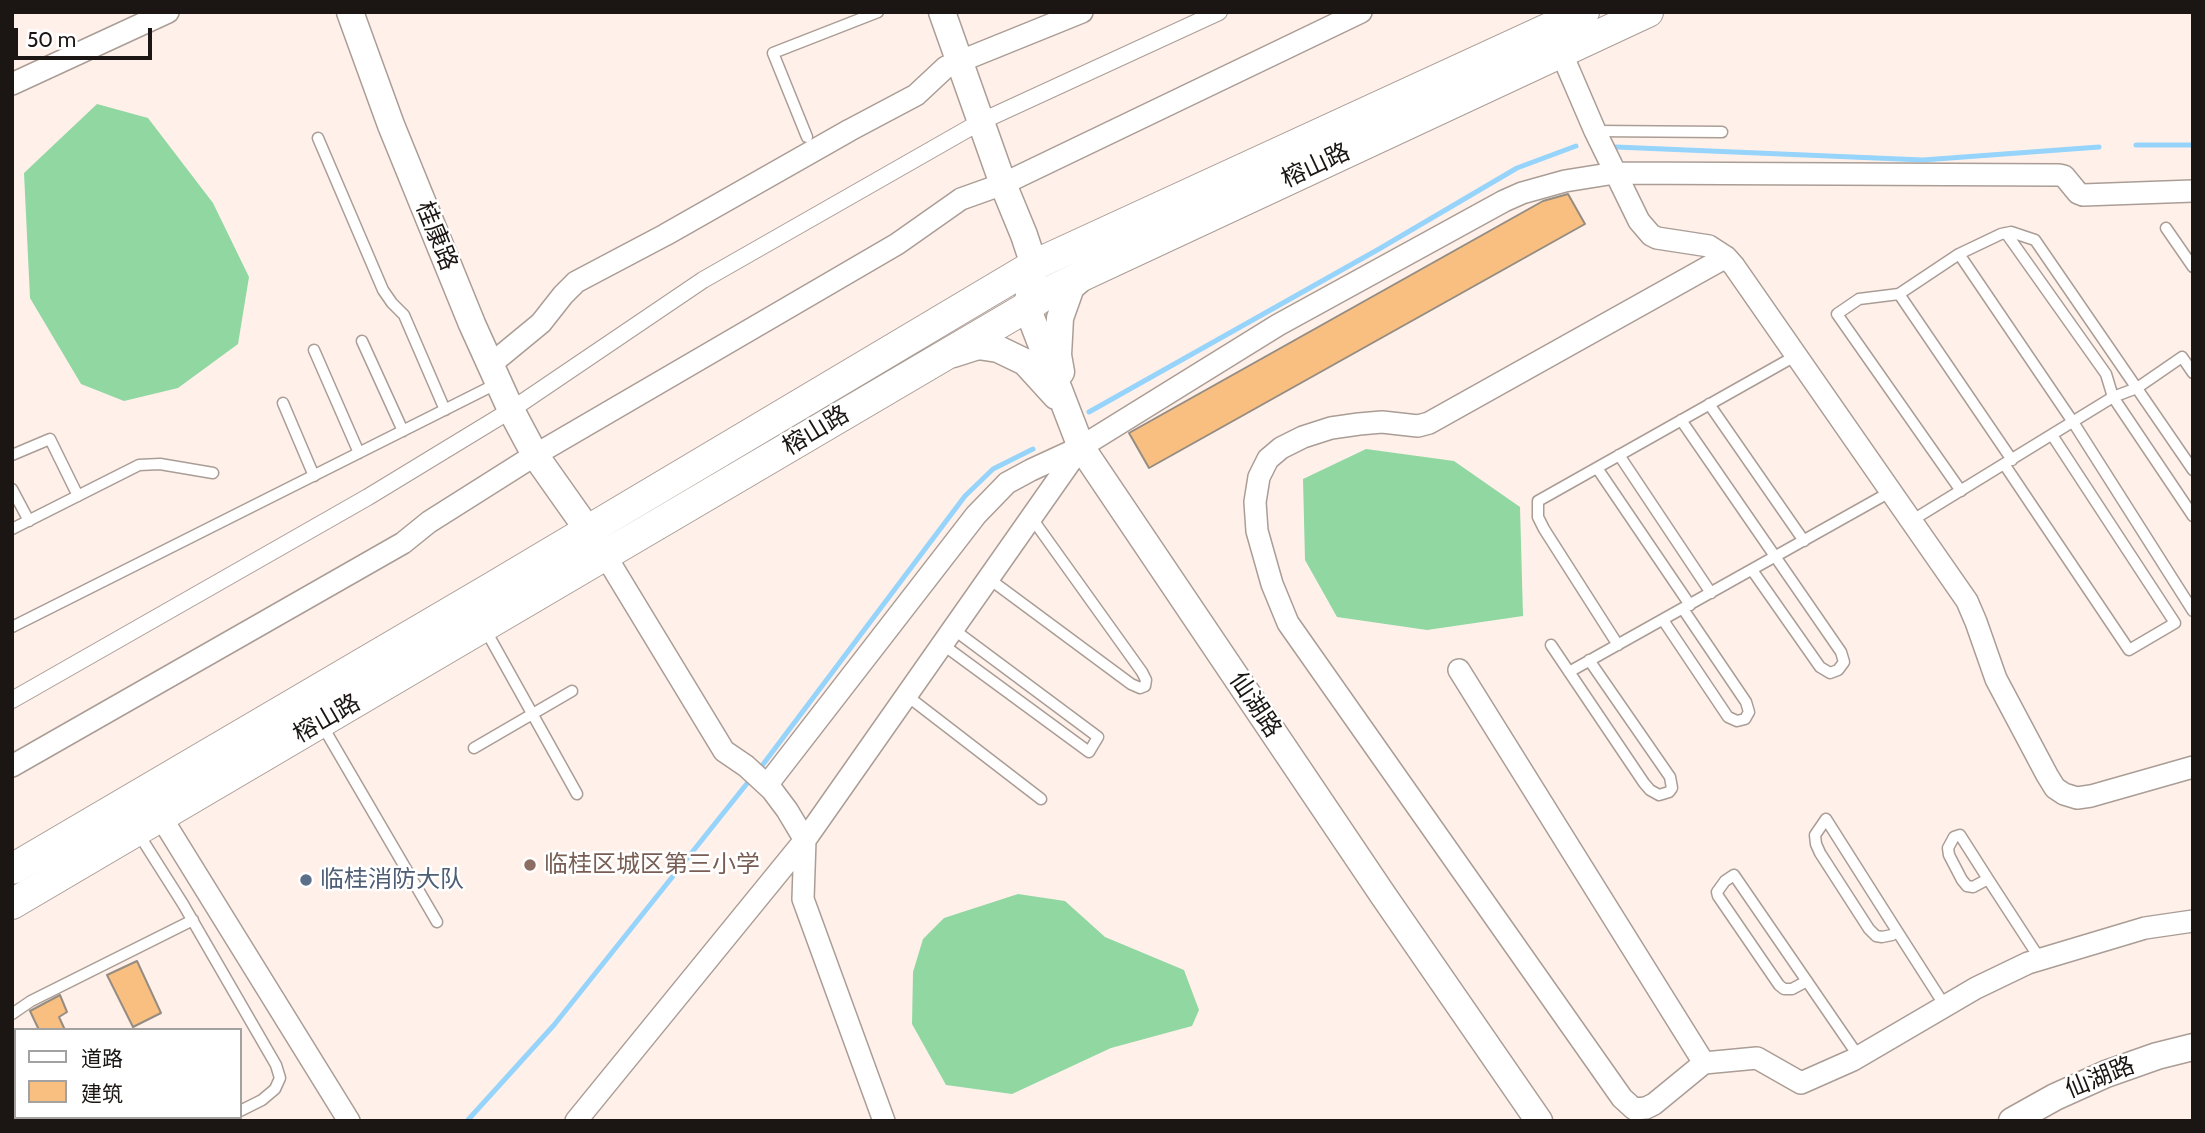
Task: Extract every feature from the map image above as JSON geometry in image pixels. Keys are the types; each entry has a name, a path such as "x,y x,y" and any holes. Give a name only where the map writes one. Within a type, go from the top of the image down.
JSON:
{"main road":[{"name":"榕山路","path":"12,869 1047,259 1584,12"},
{"name":"榕山路","path":"12,904 1052,290 1648,12"}],"street":[{"path":"12,84 168,12"},
{"name":"桂康路","path":"350,12 391,125 494,374 535,456 605,555"},
{"path":"942,12 980,122 1024,235 1042,247 1047,259 1027,307"},
{"path":"494,374 576,282 916,96 946,67 1082,12"},
{"path":"12,700 356,504 511,410 703,280 980,122 1219,12"},
{"path":"12,766 403,543 429,522 535,456 897,244 961,199 1003,184 1361,12"},
{"path":"1561,52 1639,222 1651,235 1665,241 1709,246 1726,257 1967,601 1996,679 2055,788 2077,798 2192,770"},
{"path":"767,785 999,490 1018,476 1081,446 1278,325 1522,193 1565,181 1615,173 2059,175 2064,176 2083,195 2193,191"},
{"path":"1001,285 1018,262 1024,235"},
{"path":"1726,257 1429,423 1418,426 1382,422 1359,424 1331,428 1303,437 1268,459 1259,477 1255,502 1257,531 1268,570 1289,623 1622,1098 1634,1109 1646,1108 1704,1063 1757,1058 1801,1083 1859,1057 2011,970 2145,928 2193,921"},
{"path":"1066,408 1058,355 1060,318 1071,288 1087,273"},
{"name":"仙湖路","path":"1027,307 1081,446 1539,1121"},
{"path":"938,359 978,346 998,349 1025,362 1066,408"},
{"path":"576,1121 805,840 1081,446"},
{"path":"605,555 724,751 767,785 787,810 805,840 803,899 884,1121"},
{"path":"1460,670 1704,1063"},
{"path":"148,824 349,1121"},
{"name":"仙湖路","path":"2012,1121 2055,1097 2106,1074 2193,1047"}],"lane":[{"path":"807,137 773,53 878,12"},
{"path":"1595,131 1722,132"},
{"path":"318,138 383,290 404,315 445,410"},
{"path":"2166,228 2193,267"},
{"path":"2006,233 2106,374 2113,397 2193,516"},
{"path":"1961,491 1837,314 1859,299 1899,294 1959,254 2006,233 2021,234 2035,240 2193,470"},
{"path":"1959,254 2073,422 2193,611"},
{"path":"1899,294 2129,650 2175,623 2052,435"},
{"path":"362,341 403,431"},
{"path":"314,350 359,453"},
{"path":"1618,645 1544,530 1537,513 1538,501 1797,355"},
{"path":"1911,521 2113,397 2137,388 2182,357 2193,373"},
{"path":"12,627 445,410 494,374"},
{"path":"283,403 314,475"},
{"path":"1709,404 1804,541"},
{"path":"1681,420 1841,652 1844,662 1835,673 1825,672 1820,667 1752,570"},
{"path":"12,455 50,439 78,496"},
{"path":"1619,455 1711,593"},
{"path":"12,529 139,465 213,473"},
{"path":"1597,468 1746,702 1749,712 1745,719 1737,721 1728,717 1662,621"},
{"path":"12,489 29,521"},
{"path":"1569,672 1890,492"},
{"path":"988,578 1131,684 1145,687 1146,680 1142,672 1031,517"},
{"path":"484,627 577,794"},
{"path":"948,636 1098,737 1088,752 948,636"},
{"path":"1551,645 1644,783 1659,795 1669,792 1672,788 1670,777 1589,660"},
{"path":"474,748 572,691"},
{"path":"906,695 1041,799"},
{"path":"320,723 437,922"},
{"path":"1897,931 1882,937 1876,936 1869,929 1820,853 1815,835 1826,819 1945,1006"},
{"path":"148,824 192,920 270,1053 280,1078 275,1089 262,1100 242,1110"},
{"path":"1989,879 1973,887 1967,886 1962,880 1949,855 1948,848 1955,837 1960,835 1989,879 2040,959"},
{"path":"1807,981 1792,989 1784,989 1779,985 1718,896 1717,892 1725,881 1734,875 1807,981 1859,1057"},
{"path":"12,1014 192,920"}],"green space":[{"path":"97,104 148,118 213,203 249,277 238,344 178,388 124,401 81,384 30,298 24,173"},
{"path":"1366,449 1454,461 1520,507 1523,616 1427,630 1337,617 1305,560 1303,479"},
{"path":"1018,894 1065,901 1105,937 1184,970 1199,1010 1192,1026 1111,1048 1012,1094 946,1085 912,1024 913,972 923,939 944,918"}],"building":[{"path":"1568,194 1585,224 1149,468 1129,433 1543,201"},
{"path":"137,961 161,1013 133,1027 107,975"},
{"path":"60,995 67,1012 59,1017 64,1028 38,1028 30,1011"}],"waterway":[{"path":"2136,145 2193,145"},
{"path":"1089,412 1517,168 1576,146"},
{"path":"1616,147 1923,160 2099,147"},
{"path":"761,767 965,496 993,469 1033,449"},
{"path":"467,1121 554,1025 749,781"}],"place":[{"name":"临桂区城区第三小学","path":"530,865"},
{"name":"临桂消防大队","path":"306,880"}]}
